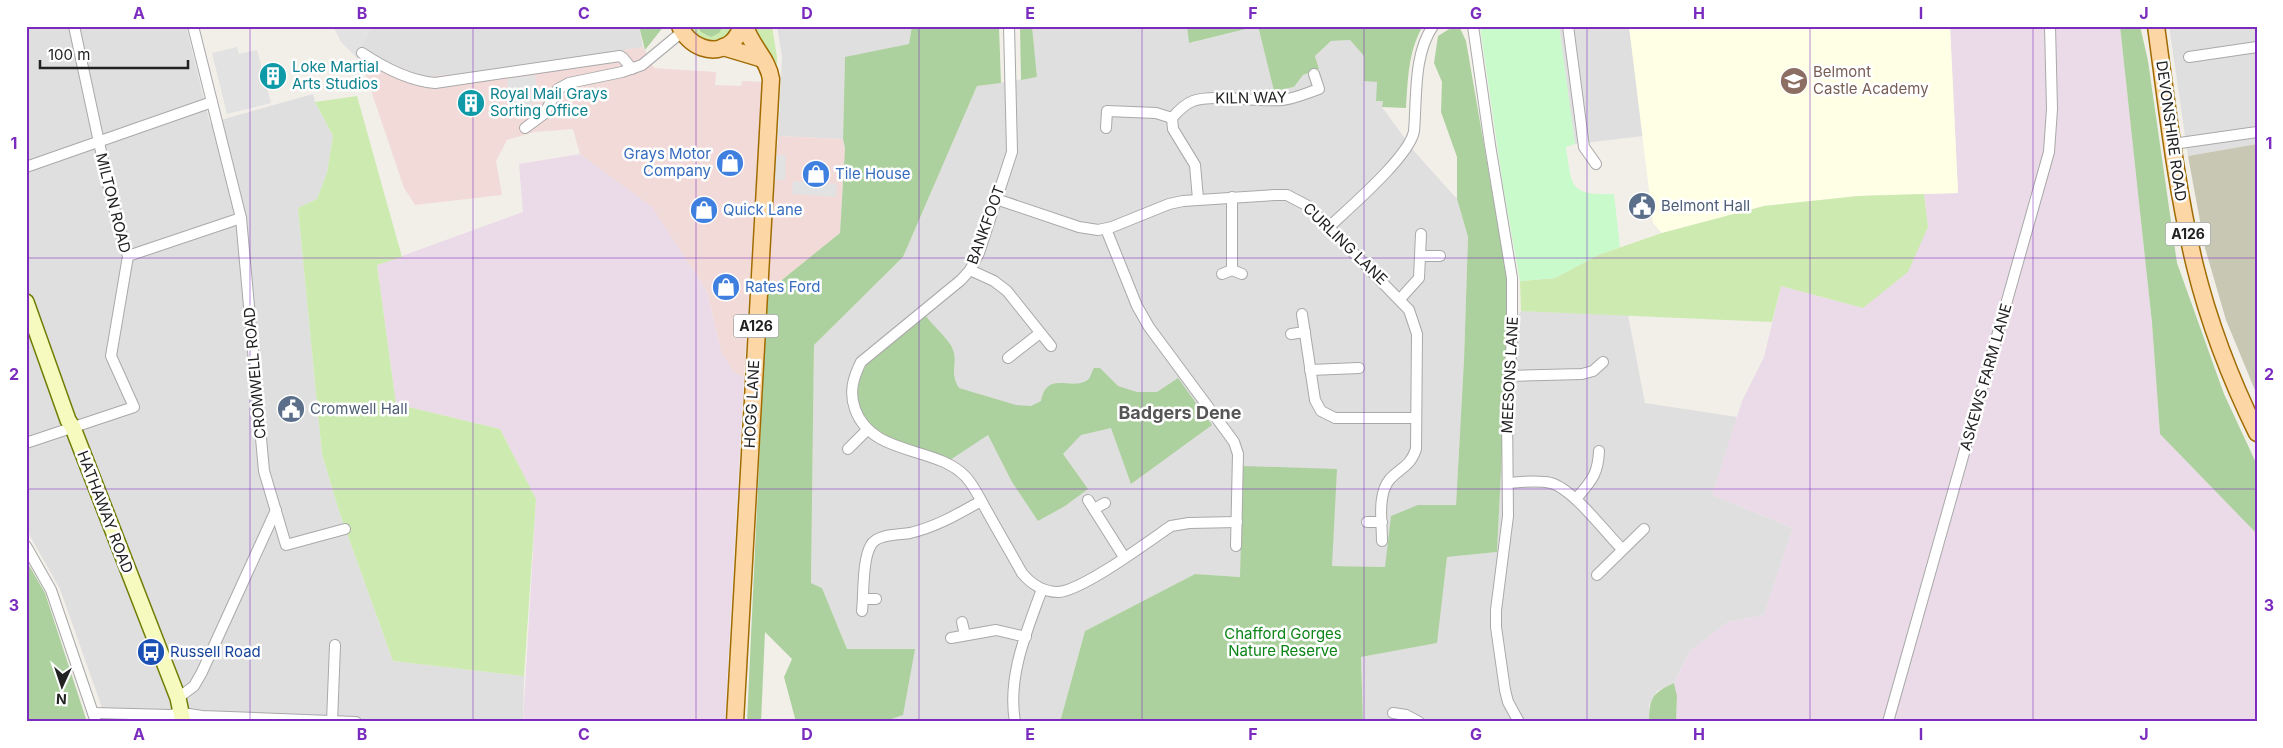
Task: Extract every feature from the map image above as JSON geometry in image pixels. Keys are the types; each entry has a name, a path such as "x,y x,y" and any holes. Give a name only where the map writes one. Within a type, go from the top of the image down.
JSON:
{"main road":[{"name":"HOGG LANE","path":"723,47 732,43 744,26"},
{"name":"HOGG LANE","path":"735,722 771,79 770,71 751,43 744,26"},
{"name":"DEVONSHIRE ROAD","path":"2156,26 2184,218 2200,287 2223,356 2257,433"},
{"path":"681,29 686,38 698,47 715,49 723,47 763,59"}],"street":[{"name":"MILTON ROAD","path":"72,428 134,407 111,356 128,256 111,198 74,26"},
{"name":"CROMWELL ROAD","path":"193,26 241,218 264,471 286,545 345,529"},
{"name":"BANKFOOT","path":"866,430 858,417 852,397 854,377 861,362 961,280 970,270 979,253 1012,152 1009,26"},
{"path":"1330,227 1398,159 1411,143 1414,132 1421,56 1427,36 1433,26"},
{"name":"MEESONS LANE","path":"1473,26 1490,146 1512,278 1510,376 1507,415 1508,528 1496,610 1496,627 1505,690 1508,702 1519,722"},
{"path":"1568,26 1584,147 1596,164"},
{"name":"ASKEWS FARM LANE","path":"1888,722 2049,152 2052,109 2050,26"},
{"path":"525,128 544,114 558,89 569,83 642,65 681,29"},
{"path":"2189,57 2257,47"},
{"path":"362,53 378,64 425,82 435,83 620,56 624,58 632,69"},
{"name":"KILN WAY","path":"1172,118 1187,104 1194,101 1279,100 1293,98 1319,89 1314,74"},
{"path":"26,167 212,102"},
{"path":"1106,128 1107,111 1156,114 1172,118 1173,129 1195,164 1198,199"},
{"path":"2173,144 2257,132"},
{"name":"CURLING LANE","path":"996,199 1091,230 1106,229 1169,204 1198,199 1287,195 1308,206 1410,310 1417,329 1414,454 1407,466 1394,475 1386,486 1382,498 1382,541"},
{"path":"1232,197 1232,273"},
{"path":"128,256 241,218"},
{"path":"1106,229 1137,306 1149,327 1234,442 1238,454 1236,546"},
{"path":"1400,299 1419,278 1421,234"},
{"path":"1421,256 1440,256"},
{"path":"970,270 994,281 1007,291 1051,346"},
{"name":"HATHAWAY ROAD","path":"26,302 68,420 178,698 183,718"},
{"path":"1302,314 1317,406 1326,415 1335,418 1416,418"},
{"path":"1290,334 1305,332"},
{"path":"1008,358 1040,333"},
{"path":"1510,376 1582,374 1593,371 1603,362"},
{"path":"1310,370 1359,368"},
{"path":"26,443 72,428"},
{"path":"848,449 866,430 878,438 956,469 968,480 1022,573 1033,584 1059,592 1078,587 1171,526 1189,523 1237,522"},
{"path":"1576,499 1596,476 1599,467 1599,451"},
{"path":"1508,483 1551,483 1561,487 1576,499 1622,549"},
{"path":"1088,500 1124,557"},
{"path":"862,611 868,552 871,544 876,539 931,528 981,501"},
{"path":"1094,509 1105,502"},
{"path":"178,698 194,686 202,672 276,510"},
{"path":"1367,522 1382,522"},
{"path":"1596,575 1608,566 1622,549 1644,529"},
{"path":"26,546 51,590 94,718 170,715 183,718 202,716 356,722"},
{"path":"1015,722 1014,682 1042,588"},
{"path":"864,599 876,600"},
{"path":"962,622 965,635"},
{"path":"950,638 996,630 1026,637"},
{"path":"332,721 335,645"},
{"path":"1392,713 1406,714 1419,722"}],"shaded area":[{"path":"26,26 186,26 210,123 313,94 315,102 333,136 327,173 317,199 298,208 322,454 339,511 393,661 524,676 523,722 107,722 60,589 30,536 26,515"},
{"path":"333,26 373,26 355,56 341,42"},
{"path":"373,26 639,26 643,47 491,71 425,77 371,56 366,66 355,56"},
{"path":"777,26 912,26 909,44 845,58 843,139 778,136 782,57"},
{"path":"1032,26 1187,26 1190,43 1258,26 1274,91 1294,87 1303,75 1319,69 1315,56 1331,41 1350,40 1364,56 1364,81 1377,81 1383,101 1382,107 1414,151 1457,199 1468,237 1456,506 1418,505 1385,567 1332,566 1240,577 1195,574 1085,631 1060,722 883,722 903,715 847,649 822,588 811,583 814,345 903,257 977,86 1037,77"},
{"path":"1559,26 1629,26 1643,136 1575,144"},
{"name":"Belmont Castle Academy","path":"1629,26 1950,26 1958,193 1858,196 1764,206 1662,233 1653,223"},
{"path":"1950,26 2120,26 2152,323 2160,434 2257,534 2257,722 1676,722 1677,696 1674,683 1690,651 1728,622 1764,615 1793,528 1712,495 1742,401 1764,357 1781,286 1863,308 1928,227 1924,194 1958,193"},
{"path":"2169,26 2257,26 2257,144 2188,156"},
{"path":"237,47 239,54 257,50 271,103 227,114 212,53"},
{"path":"643,47 654,68 716,72 715,85 741,86 742,81 762,82 744,377 734,373 721,351 707,291 652,207 580,154 573,129 534,132 507,140 496,161 502,195 415,205 404,188 361,61 366,65 371,56 425,77 491,71"},
{"path":"535,75 539,102 531,103 532,113 527,118 524,115 511,117 507,79"},
{"path":"778,136 843,139 845,148 840,233 767,292"},
{"path":"2257,144 2257,395 2226,320 2205,248 2188,156"},
{"path":"580,154 652,207 707,291 721,351 734,373 744,377 725,722 523,722 536,499 500,429 396,404 377,265 523,212 519,164"},
{"path":"776,155 786,155 785,180 774,180"},
{"path":"793,181 837,184 836,197 792,194"},
{"path":"1521,311 1628,315 1645,403 1737,417 1712,495 1793,528 1764,615 1728,622 1690,651 1674,683 1657,691 1649,705 1649,722 1363,722 1361,657 1436,643 1447,557 1497,552 1508,330"}],"green space":[{"path":"639,26 664,26 645,50"},
{"path":"689,26 736,26 730,36 713,42 696,36"},
{"path":"697,26 723,26 719,33 711,37 701,32"},
{"path":"751,26 772,26 777,57 777,76"},
{"path":"912,26 999,26 1001,83 977,86 903,257 814,345 811,583 822,588 847,649 915,649 903,715 883,722 796,722 784,677 792,659 765,632 761,722 747,722 767,292 840,233 845,148 843,139 845,57 909,44"},
{"path":"1020,26 1032,26 1037,77 1021,80"},
{"path":"1187,26 1258,26 1189,43"},
{"path":"1258,26 1423,26 1414,45 1408,76 1406,108 1382,107 1383,101 1376,101 1377,82 1364,81 1364,56 1350,40 1331,41 1315,56 1319,69 1303,75 1294,87 1274,91"},
{"name":"Chafford Gorges Nature Reserve","path":"1454,26 1459,26 1466,41 1507,278 1508,330 1497,552 1447,557 1437,643 1361,657 1363,722 1060,722 1085,631 1195,574 1240,577 1243,466 1337,469 1332,566 1385,567 1391,516 1418,505 1456,505 1464,360 1468,237 1457,199 1457,157 1441,112 1442,82 1434,63 1438,36"},
{"path":"1480,26 1559,26 1575,144 1566,147 1572,181 1581,191 1614,194 1620,247 1598,255 1555,278 1520,281 1503,186"},
{"path":"2120,26 2140,26 2148,61 2177,263 2224,394 2257,465 2257,534 2160,434 2152,323"},
{"path":"357,96 402,257 377,265 396,404 500,429 536,499 524,676 393,661 339,511 322,454 298,208 317,199 327,173 333,136 315,102"},
{"path":"1924,194 1928,227 1908,272 1863,308 1781,286 1772,322 1521,311 1520,281 1555,278 1598,255 1662,233 1764,206 1858,196"},
{"path":"926,316 952,346 955,360 954,373 959,388 1016,405 1031,406 1041,401 1048,386 1059,383 1073,384 1086,381 1094,368 1100,368 1118,386 1137,392 1157,392 1178,378 1212,425 1131,484 1111,428 1081,435 1063,454 1088,489 1065,506 1038,521 1012,482 988,435 950,460 890,438 878,432 863,418 859,405 858,391 860,378 866,367 871,359"},
{"path":"26,560 45,593 87,722 26,722"},
{"path":"1674,683 1677,696 1676,722 1649,722 1653,697 1656,693"}],"place":[{"name":"Loke Martial Arts Studios","path":"273,76"},
{"name":"Belmont Castle Academy","path":"1794,81"},
{"name":"Royal Mail Grays Sorting Office","path":"471,103"},
{"name":"Grays Motor Company","path":"730,163"},
{"name":"Tile House","path":"816,174"},
{"name":"Belmont Hall","path":"1642,206"},
{"name":"Quick Lane","path":"704,210"},
{"name":"Rates Ford","path":"726,287"},
{"name":"Cromwell Hall","path":"291,409"},
{"name":"Russell Road","path":"151,652"}],"district":[{"name":"Badgers Dene","path":"1180,413"}]}
